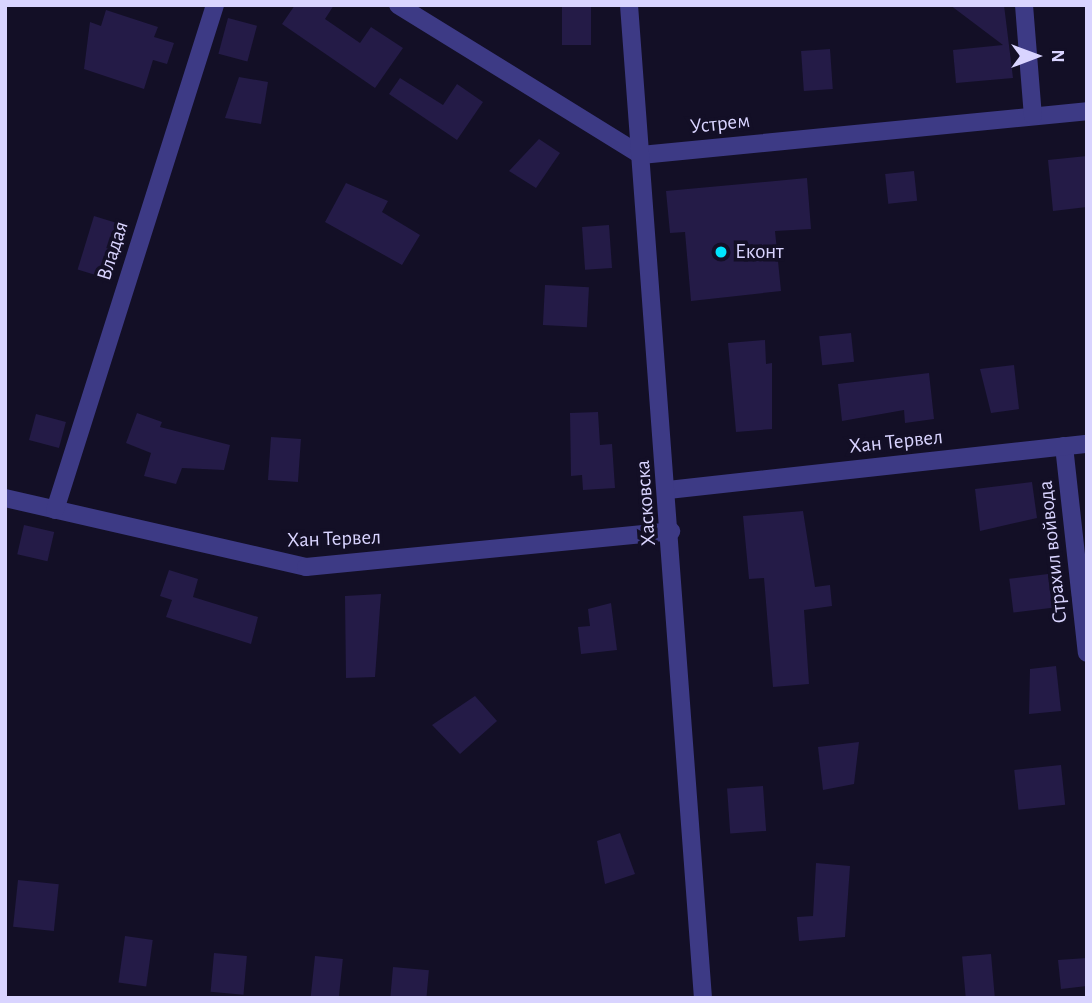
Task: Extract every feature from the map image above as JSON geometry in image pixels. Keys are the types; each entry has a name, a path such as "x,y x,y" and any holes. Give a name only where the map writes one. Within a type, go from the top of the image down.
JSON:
{"street":[{"name":"Владая","path":"55,510 215,5"},
{"path":"398,5 641,155"},
{"name":"Хасковска","path":"629,5 668,490 703,998"},
{"path":"1024,5 1033,116"},
{"name":"Устрем","path":"641,155 1087,111"},
{"name":"Хан Тервел","path":"668,490 1087,444"},
{"name":"Страхил войвода","path":"1064,446 1087,653"},
{"name":"Хан Тервел","path":"5,498 306,567 671,531"}],"building":[{"path":"295,5 334,5 325,19 360,43 371,27 403,48 375,88 282,24"},
{"path":"562,5 591,5 591,45 562,45"},
{"path":"950,5 1004,5 1013,78 956,83 953,50 1003,45"},
{"path":"106,10 158,27 154,37 174,43 167,64 153,60 144,89 84,69 90,22 101,26"},
{"path":"228,18 257,26 247,62 218,54"},
{"path":"830,49 833,89 804,91 801,51"},
{"path":"239,77 268,82 261,124 225,118"},
{"path":"400,78 443,105 457,84 483,102 457,140 389,94"},
{"path":"539,139 560,153 536,188 509,171"},
{"path":"1087,156 1087,207 1053,211 1048,160"},
{"path":"914,171 917,201 888,204 885,174"},
{"path":"807,178 811,229 775,231 781,291 691,301 685,232 670,233 666,191"},
{"path":"346,183 388,201 382,212 420,235 402,265 325,222"},
{"path":"94,216 127,226 110,279 78,270"},
{"path":"609,225 612,268 585,270 582,227"},
{"path":"545,285 589,287 587,327 543,325"},
{"path":"851,333 854,362 822,365 819,336"},
{"path":"765,340 766,364 772,363 772,429 736,432 728,343"},
{"path":"1014,365 1019,409 991,413 980,369"},
{"path":"929,373 934,419 905,423 904,410 842,421 838,384"},
{"path":"598,412 600,445 612,444 615,488 583,490 582,475 571,476 570,413"},
{"path":"137,413 162,422 160,427 230,445 224,470 182,468 176,484 144,476 151,453 126,443"},
{"path":"36,414 66,422 59,448 29,440"},
{"path":"271,437 301,439 298,482 268,480"},
{"path":"1032,482 1037,518 980,531 975,489"},
{"path":"803,511 815,587 830,585 832,606 804,610 809,684 773,687 764,578 749,579 743,516"},
{"path":"24,525 54,532 47,561 17,554"},
{"path":"169,570 198,579 193,597 258,617 251,644 166,617 172,600 160,596"},
{"path":"1048,574 1052,608 1013,612 1009,579"},
{"path":"381,594 375,677 346,678 345,596"},
{"path":"611,603 617,650 581,654 578,627 590,626 588,609"},
{"path":"1056,666 1061,711 1029,714 1030,669"},
{"path":"475,696 497,721 460,754 432,725"},
{"path":"859,742 854,784 823,790 818,747"},
{"path":"1061,765 1065,805 1018,810 1014,770"},
{"path":"763,786 766,831 730,833 727,789"},
{"path":"620,833 635,874 605,884 597,841"},
{"path":"816,863 850,866 845,937 799,941 797,917 813,916"},
{"path":"18,880 59,884 54,931 13,927"},
{"path":"125,936 153,940 146,986 118,983"},
{"path":"214,953 247,956 243,995 211,992"},
{"path":"991,954 995,998 966,998 962,957"},
{"path":"315,956 343,959 339,998 311,998"},
{"path":"1087,958 1087,986 1061,989 1058,960"},
{"path":"393,967 429,970 426,998 390,998"}],"place":[{"name":"Еконт","path":"721,252"}]}
